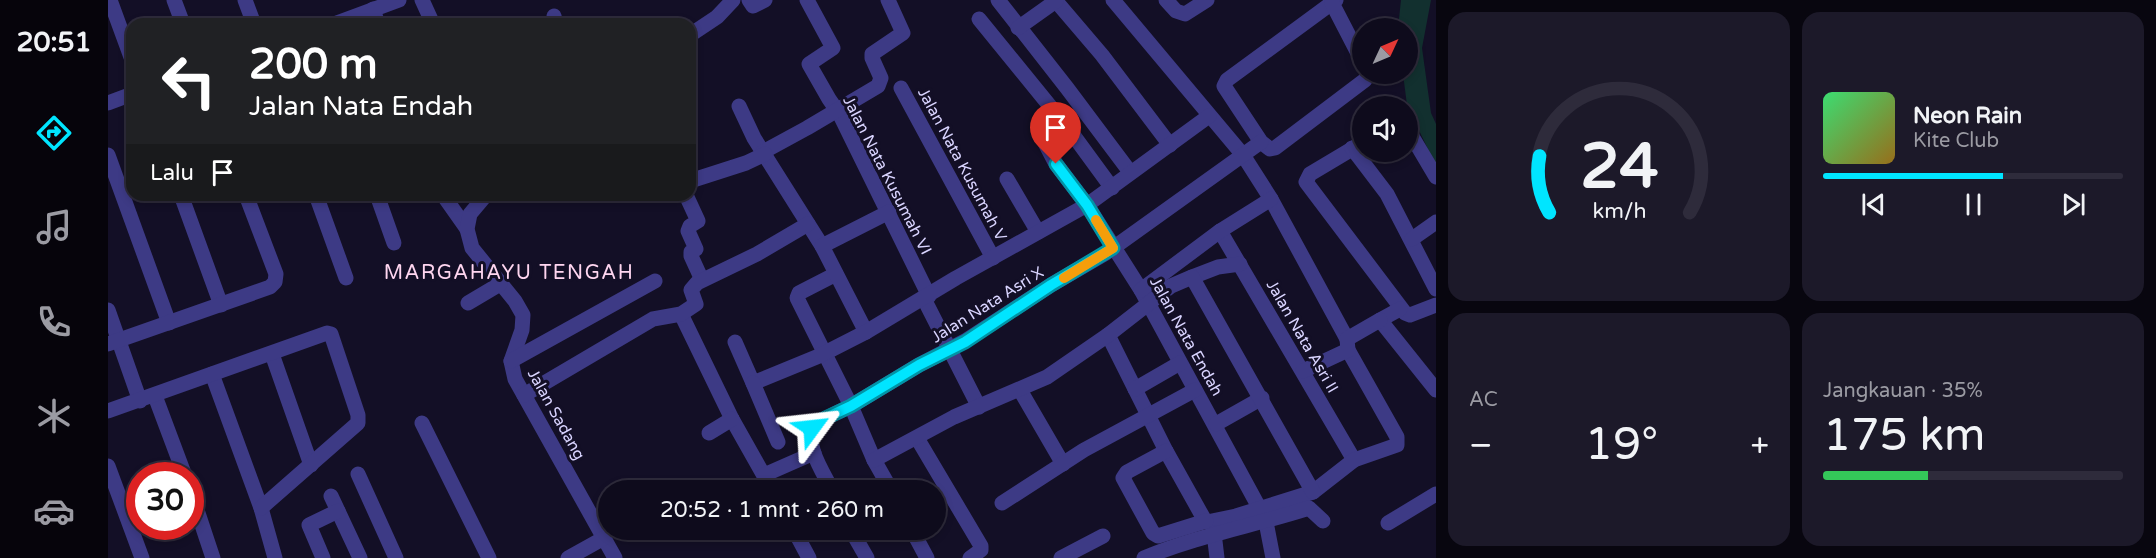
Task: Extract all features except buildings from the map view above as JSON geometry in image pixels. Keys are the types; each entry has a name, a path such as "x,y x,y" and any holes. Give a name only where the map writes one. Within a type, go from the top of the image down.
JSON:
{"street":[{"path":"110,0 126,44"},
{"path":"174,0 181,18"},
{"path":"245,0 252,18"},
{"path":"376,17 399,0"},
{"path":"422,0 431,18"},
{"path":"696,31 717,17 733,0"},
{"path":"749,0 753,6 765,0"},
{"name":"Jalan Nata Kusumah VI","path":"807,0 833,48 809,63 838,111 889,212 949,350 979,407"},
{"path":"696,179 736,167 764,153 879,86 881,78 872,54 902,36 903,33 888,0"},
{"path":"998,0 1130,172"},
{"path":"1113,0 1244,155 1271,199 1398,441 1394,448 1353,460 1313,492 1263,514"},
{"path":"1166,0 1176,11 1185,14 1207,0"},
{"path":"1018,28 1056,1 1102,55 1170,145"},
{"path":"1352,40 1334,2 1224,83 1226,91 1261,142 1270,149 1275,148 1360,84"},
{"path":"979,19 1071,132 1112,188"},
{"name":"Jalan Nata Kusumah V","path":"901,88 993,258"},
{"path":"108,102 126,96"},
{"path":"739,106 764,153 822,246 867,332"},
{"path":"753,383 825,353 867,332 1087,205 1209,116"},
{"name":"Jalan Nata Asri X","path":"813,453 812,426 949,350 1113,248 1261,142"},
{"name":"Jalan Nata Endah","path":"1045,143 1056,164 1087,205 1145,297 1216,424 1263,514 1273,558"},
{"path":"1418,147 1436,177"},
{"path":"1352,149 1310,174 1306,182 1405,313 1410,315 1436,304"},
{"path":"108,154 169,323"},
{"path":"1367,162 1412,240 1436,289"},
{"path":"1007,179 1038,232"},
{"path":"874,460 954,417 1047,377 1108,335 1145,297 1220,231 1271,199"},
{"path":"183,201 221,305"},
{"path":"114,342 270,287 275,282 276,274 248,201"},
{"path":"318,201 346,278"},
{"path":"379,201 394,243"},
{"name":"Jalan Sadang","path":"447,201 467,229 472,248 517,304 524,320 511,362 515,379 598,527"},
{"path":"467,229 470,214 481,201"},
{"path":"689,201 698,221 690,226 688,231 696,249 691,252 691,256 702,280"},
{"path":"822,246 889,212"},
{"path":"1412,240 1436,222"},
{"path":"524,395 653,319 681,314 696,306 692,289 702,280 758,254 808,224"},
{"name":"Jalan Nata Asri II","path":"1220,231 1353,460"},
{"path":"1145,297 1218,267 1240,264"},
{"path":"836,274 797,296 885,480"},
{"path":"1192,277 1313,492"},
{"path":"511,362 655,280"},
{"path":"468,303 500,284"},
{"path":"1303,371 1380,320 1401,309"},
{"path":"108,310 114,342 147,398 178,462"},
{"path":"681,314 732,419 767,480"},
{"path":"1380,320 1436,390"},
{"path":"108,411 327,333 333,336 358,421 261,508"},
{"path":"1108,335 1166,452 1210,527 1217,558"},
{"path":"735,342 778,442"},
{"path":"272,354 311,465"},
{"path":"1135,389 1180,363"},
{"path":"212,374 261,508 274,558"},
{"path":"1020,390 1063,464"},
{"path":"1002,503 1063,464 1195,390"},
{"path":"1216,424 1262,398"},
{"path":"709,433 732,419"},
{"path":"422,423 489,558"},
{"path":"917,438 981,546 981,550 969,558"},
{"path":"1166,452 1127,472 1123,478 1152,533 1158,536 1210,527 1263,514 1309,508 1323,521"},
{"path":"764,475 813,453 827,480"},
{"path":"108,466 142,558"},
{"path":"358,474 396,558"},
{"path":"331,496 360,558"},
{"path":"1388,523 1435,497"},
{"path":"323,558 309,525 338,511"},
{"path":"1144,558 1174,546 1210,527"},
{"path":"204,531 213,558"},
{"path":"1061,558 1103,536"},
{"path":"568,558 600,540"},
{"name":"Jalan Sadang","path":"605,540 615,558"},
{"path":"799,540 809,558"},
{"path":"857,540 867,558"},
{"path":"917,540 927,558"}],"green space":[{"path":"1401,0 1431,0 1422,48 1431,113 1436,124 1436,166 1418,128 1418,96 1406,96 1404,84 1418,84 1418,18 1399,18"}],"slow traffic":[{"path":"1064,278 1113,248 1096,220"}],"district":[{"name":"MARGAHAYU TENGAH","path":"509,272"}],"route":[{"path":"812,428 813,424 851,406 919,365 965,342 1051,285 1113,248 1087,205 1056,164"}]}
